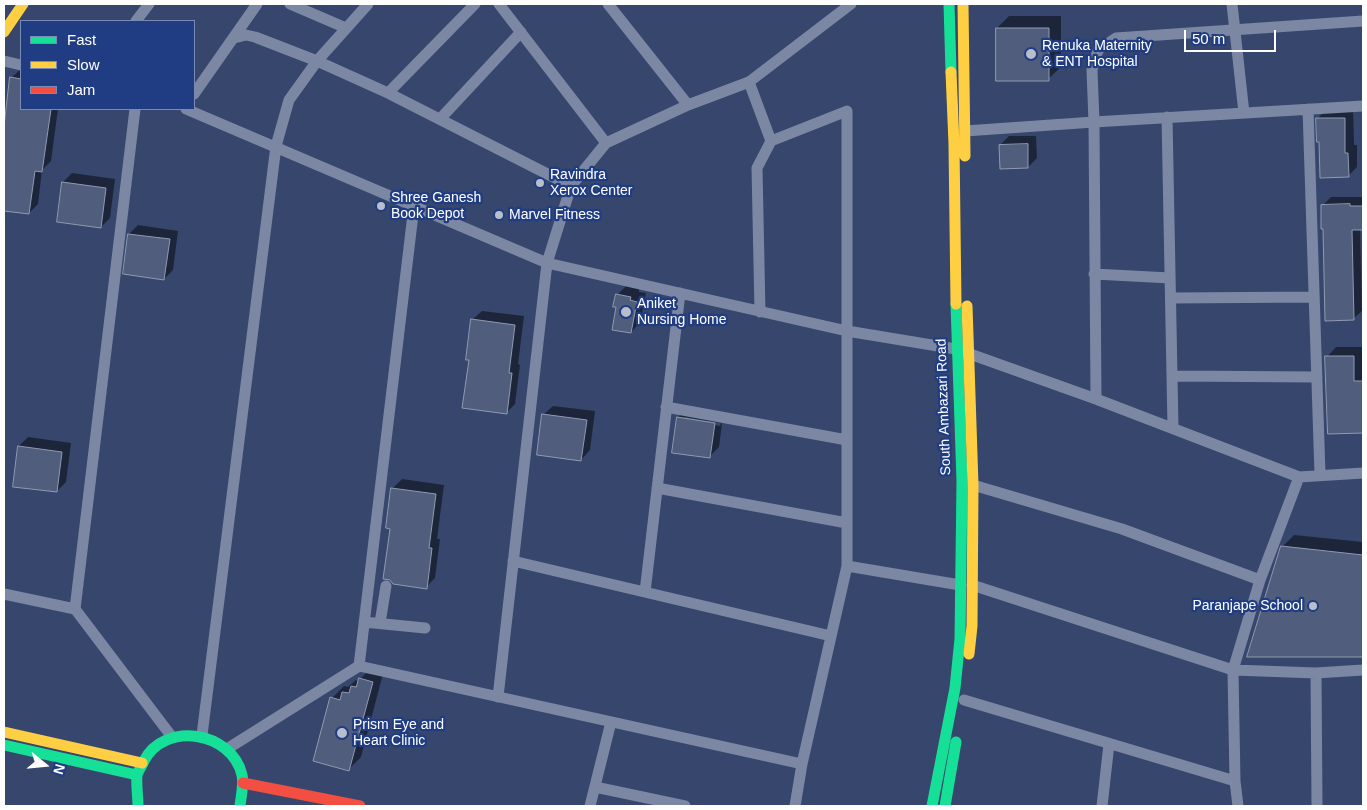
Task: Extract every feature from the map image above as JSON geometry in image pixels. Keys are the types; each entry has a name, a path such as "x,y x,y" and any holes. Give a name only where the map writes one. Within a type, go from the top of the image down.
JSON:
{"main road":[{"path":"4,32 23,4"},
{"name":"South Ambazari Road","path":"932,806 955,688 960,639 962,481 956,349 954,144 949,4"},
{"name":"South Ambazari Road","path":"945,806 964,700 972,626 973,485 965,222 963,4"},
{"path":"4,732 142,763"},
{"path":"138,806 135,792 137,774 149,752 160,743 172,737 187,734 202,735 215,740 227,749 238,765 244,783 245,800"},
{"path":"4,745 137,774"},
{"path":"244,783 360,806"},
{"path":"281,802 304,806"}],"street":[{"path":"137,20 149,4"},
{"path":"195,93 257,4"},
{"path":"290,4 346,28"},
{"path":"202,735 276,146 289,100 317,61 368,4"},
{"path":"388,93 475,4"},
{"path":"499,4 606,143"},
{"path":"608,4 688,105"},
{"path":"498,697 547,264 571,186 606,143 688,105 749,82 851,4"},
{"path":"1232,4 1244,113"},
{"path":"1096,399 1092,70 1098,50 1116,38 1363,21"},
{"path":"440,119 521,32"},
{"path":"234,38 246,35 255,37 317,61 388,93 571,186"},
{"path":"4,62 20,65"},
{"path":"749,82 771,141"},
{"path":"965,131 1363,106"},
{"path":"1308,109 1320,474"},
{"path":"75,609 135,110"},
{"path":"188,110 547,264 847,331 956,349 1096,399 1299,477 1320,474 1363,473"},
{"path":"760,312 757,168 771,141 847,111 847,566 802,764 795,806"},
{"path":"1168,117 1173,428"},
{"path":"359,666 414,206"},
{"path":"1094,274 1170,278"},
{"path":"645,592 680,293"},
{"path":"1171,298 1314,298"},
{"path":"1172,376 1317,377"},
{"path":"666,407 847,440"},
{"path":"1238,806 1235,781 1233,670 1260,580 1299,477"},
{"path":"973,485 1122,529 1260,580"},
{"path":"657,488 847,523"},
{"path":"513,561 831,636"},
{"path":"847,566 960,584"},
{"path":"972,584 1233,670 1316,673 1363,670"},
{"path":"380,623 386,586"},
{"path":"4,594 75,609 172,737"},
{"path":"364,622 425,628"},
{"path":"227,749 359,666 802,764"},
{"path":"1316,673 1317,806"},
{"path":"964,700 1235,781"},
{"path":"590,806 611,722"},
{"path":"1102,806 1109,744"},
{"path":"595,787 685,806"}],"building":[{"path":"996,28 1049,28 1049,81 996,81"},
{"path":"10,77 20,79 20,110 51,110 42,172 35,171 29,214 4,211 4,127"},
{"path":"1316,118 1345,118 1345,153 1348,153 1349,177 1320,178"},
{"path":"1028,144 1028,168 1000,169 999,145"},
{"path":"62,182 106,188 101,228 57,222"},
{"path":"1350,204 1350,206 1363,206 1363,230 1352,230 1354,320 1325,321 1321,205"},
{"path":"128,234 170,239 164,280 123,274"},
{"path":"616,294 631,297 630,300 637,302 631,333 612,330 616,307 613,307"},
{"path":"471,319 515,325 509,373 512,373 507,414 462,408 469,360 466,360"},
{"path":"1325,356 1354,356 1354,381 1363,381 1363,433 1328,434"},
{"path":"542,414 587,420 581,461 537,455"},
{"path":"677,417 715,423 710,458 672,453"},
{"path":"18,446 62,452 57,492 13,487"},
{"path":"391,488 436,494 429,548 432,548 427,589 393,584 390,580 383,579 390,529 386,528"},
{"name":"Paranjape School","path":"1281,546 1363,555 1363,657 1247,657"},
{"path":"359,678 373,682 349,771 313,761 330,697 340,700 342,692 349,693 351,686 356,687"}],"traffic: fast":[{"path":"949,4 951,72"},
{"path":"932,806 955,688 960,639 962,481 956,304"},
{"path":"138,806 137,775 144,761 154,748 166,740 181,736 197,736 212,741 225,749 236,760 243,779 240,806"},
{"path":"945,806 956,742"},
{"path":"4,745 137,775"}],"traffic: slow":[{"path":"4,32 23,4"},
{"path":"963,4 965,156"},
{"path":"951,72 956,304"},
{"path":"967,306 973,485 972,626 969,654"},
{"path":"4,732 142,763"}],"traffic: jam":[{"path":"243,783 360,806"}],"place":[{"name":"Renuka Maternity & ENT Hospital","path":"1031,54"},
{"name":"Ravindra Xerox Center","path":"540,183"},
{"name":"Shree Ganesh Book Depot","path":"381,206"},
{"name":"Marvel Fitness","path":"499,215"},
{"name":"Aniket Nursing Home","path":"626,312"},
{"name":"Paranjape School","path":"1313,606"},
{"name":"Prism Eye and Heart Clinic","path":"342,733"}]}
